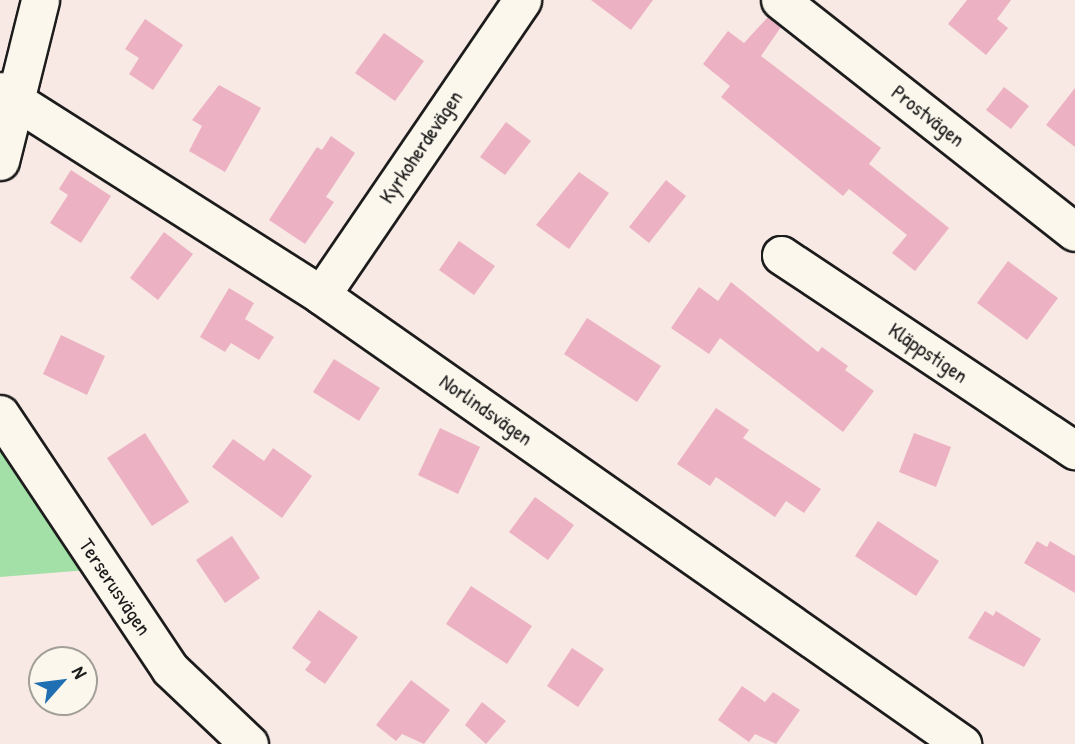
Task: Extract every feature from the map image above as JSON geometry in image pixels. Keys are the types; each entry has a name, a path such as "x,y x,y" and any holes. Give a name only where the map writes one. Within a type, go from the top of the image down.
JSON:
{"street":[{"path":"0,161 8,94 40,0"},
{"name":"Kyrkoherdevägen","path":"321,295 522,0"},
{"name":"Prostvägen","path":"780,0 1075,232"},
{"name":"Norlindsvägen","path":"8,94 321,295 962,744"},
{"name":"Kläppstigen","path":"781,255 1075,450"},
{"name":"Terserusvägen","path":"0,414 170,669 248,744"}],"green space":[{"path":"0,429 88,570 0,577"}],"building":[{"path":"591,0 653,0 631,30"},
{"path":"967,0 1011,0 997,19 1008,28 986,55 948,24"},
{"path":"768,17 781,27 761,56 881,148 869,164 949,228 915,271 892,253 907,235 849,189 843,196 721,97 730,86 703,64 728,31 744,43"},
{"path":"145,19 183,45 153,90 129,74 139,58 125,49"},
{"path":"384,33 424,61 395,101 355,73"},
{"path":"219,85 261,108 225,172 189,151 202,126 192,120"},
{"path":"1004,87 1029,106 1011,129 986,110"},
{"path":"1075,88 1075,147 1046,125"},
{"path":"506,122 531,141 505,175 480,157"},
{"path":"331,136 355,153 326,197 334,202 305,244 269,220 317,147 322,150"},
{"path":"71,170 111,196 81,243 50,223 68,195 59,189"},
{"path":"579,172 609,193 569,249 536,225"},
{"path":"666,180 686,196 649,243 629,227"},
{"path":"164,232 193,254 158,300 130,278"},
{"path":"459,241 495,266 474,295 439,270"},
{"path":"1008,261 1058,298 1027,340 977,303"},
{"path":"731,282 818,352 822,347 848,366 845,370 874,391 843,432 720,338 709,354 671,328 699,287 718,301"},
{"path":"229,288 254,303 245,319 274,337 259,360 231,343 225,352 200,337"},
{"path":"587,318 661,366 637,402 564,354"},
{"path":"61,335 105,356 87,395 43,374"},
{"path":"334,359 380,388 359,421 313,392"},
{"path":"716,408 749,430 743,438 821,489 804,513 786,501 775,517 716,477 710,486 677,464"},
{"path":"440,428 480,447 458,494 418,475"},
{"path":"145,433 189,502 152,526 107,458"},
{"path":"914,433 951,447 936,487 899,472"},
{"path":"233,439 264,461 273,448 312,476 282,518 212,467"},
{"path":"535,497 574,525 548,560 509,532"},
{"path":"878,521 939,561 916,596 855,556"},
{"path":"232,536 260,578 225,603 196,560"},
{"path":"1037,541 1047,547 1050,541 1075,556 1075,593 1024,563"},
{"path":"471,586 532,626 507,664 446,624"},
{"path":"319,610 358,637 325,684 305,670 311,662 292,648"},
{"path":"985,611 993,616 996,611 1041,639 1024,667 968,638"},
{"path":"572,648 604,669 578,707 547,686"},
{"path":"411,680 450,710 424,744 402,734 396,741 376,725"},
{"path":"742,686 765,702 773,692 800,710 776,744 755,734 749,742 718,720"},
{"path":"482,702 506,721 486,744 465,725"}]}
